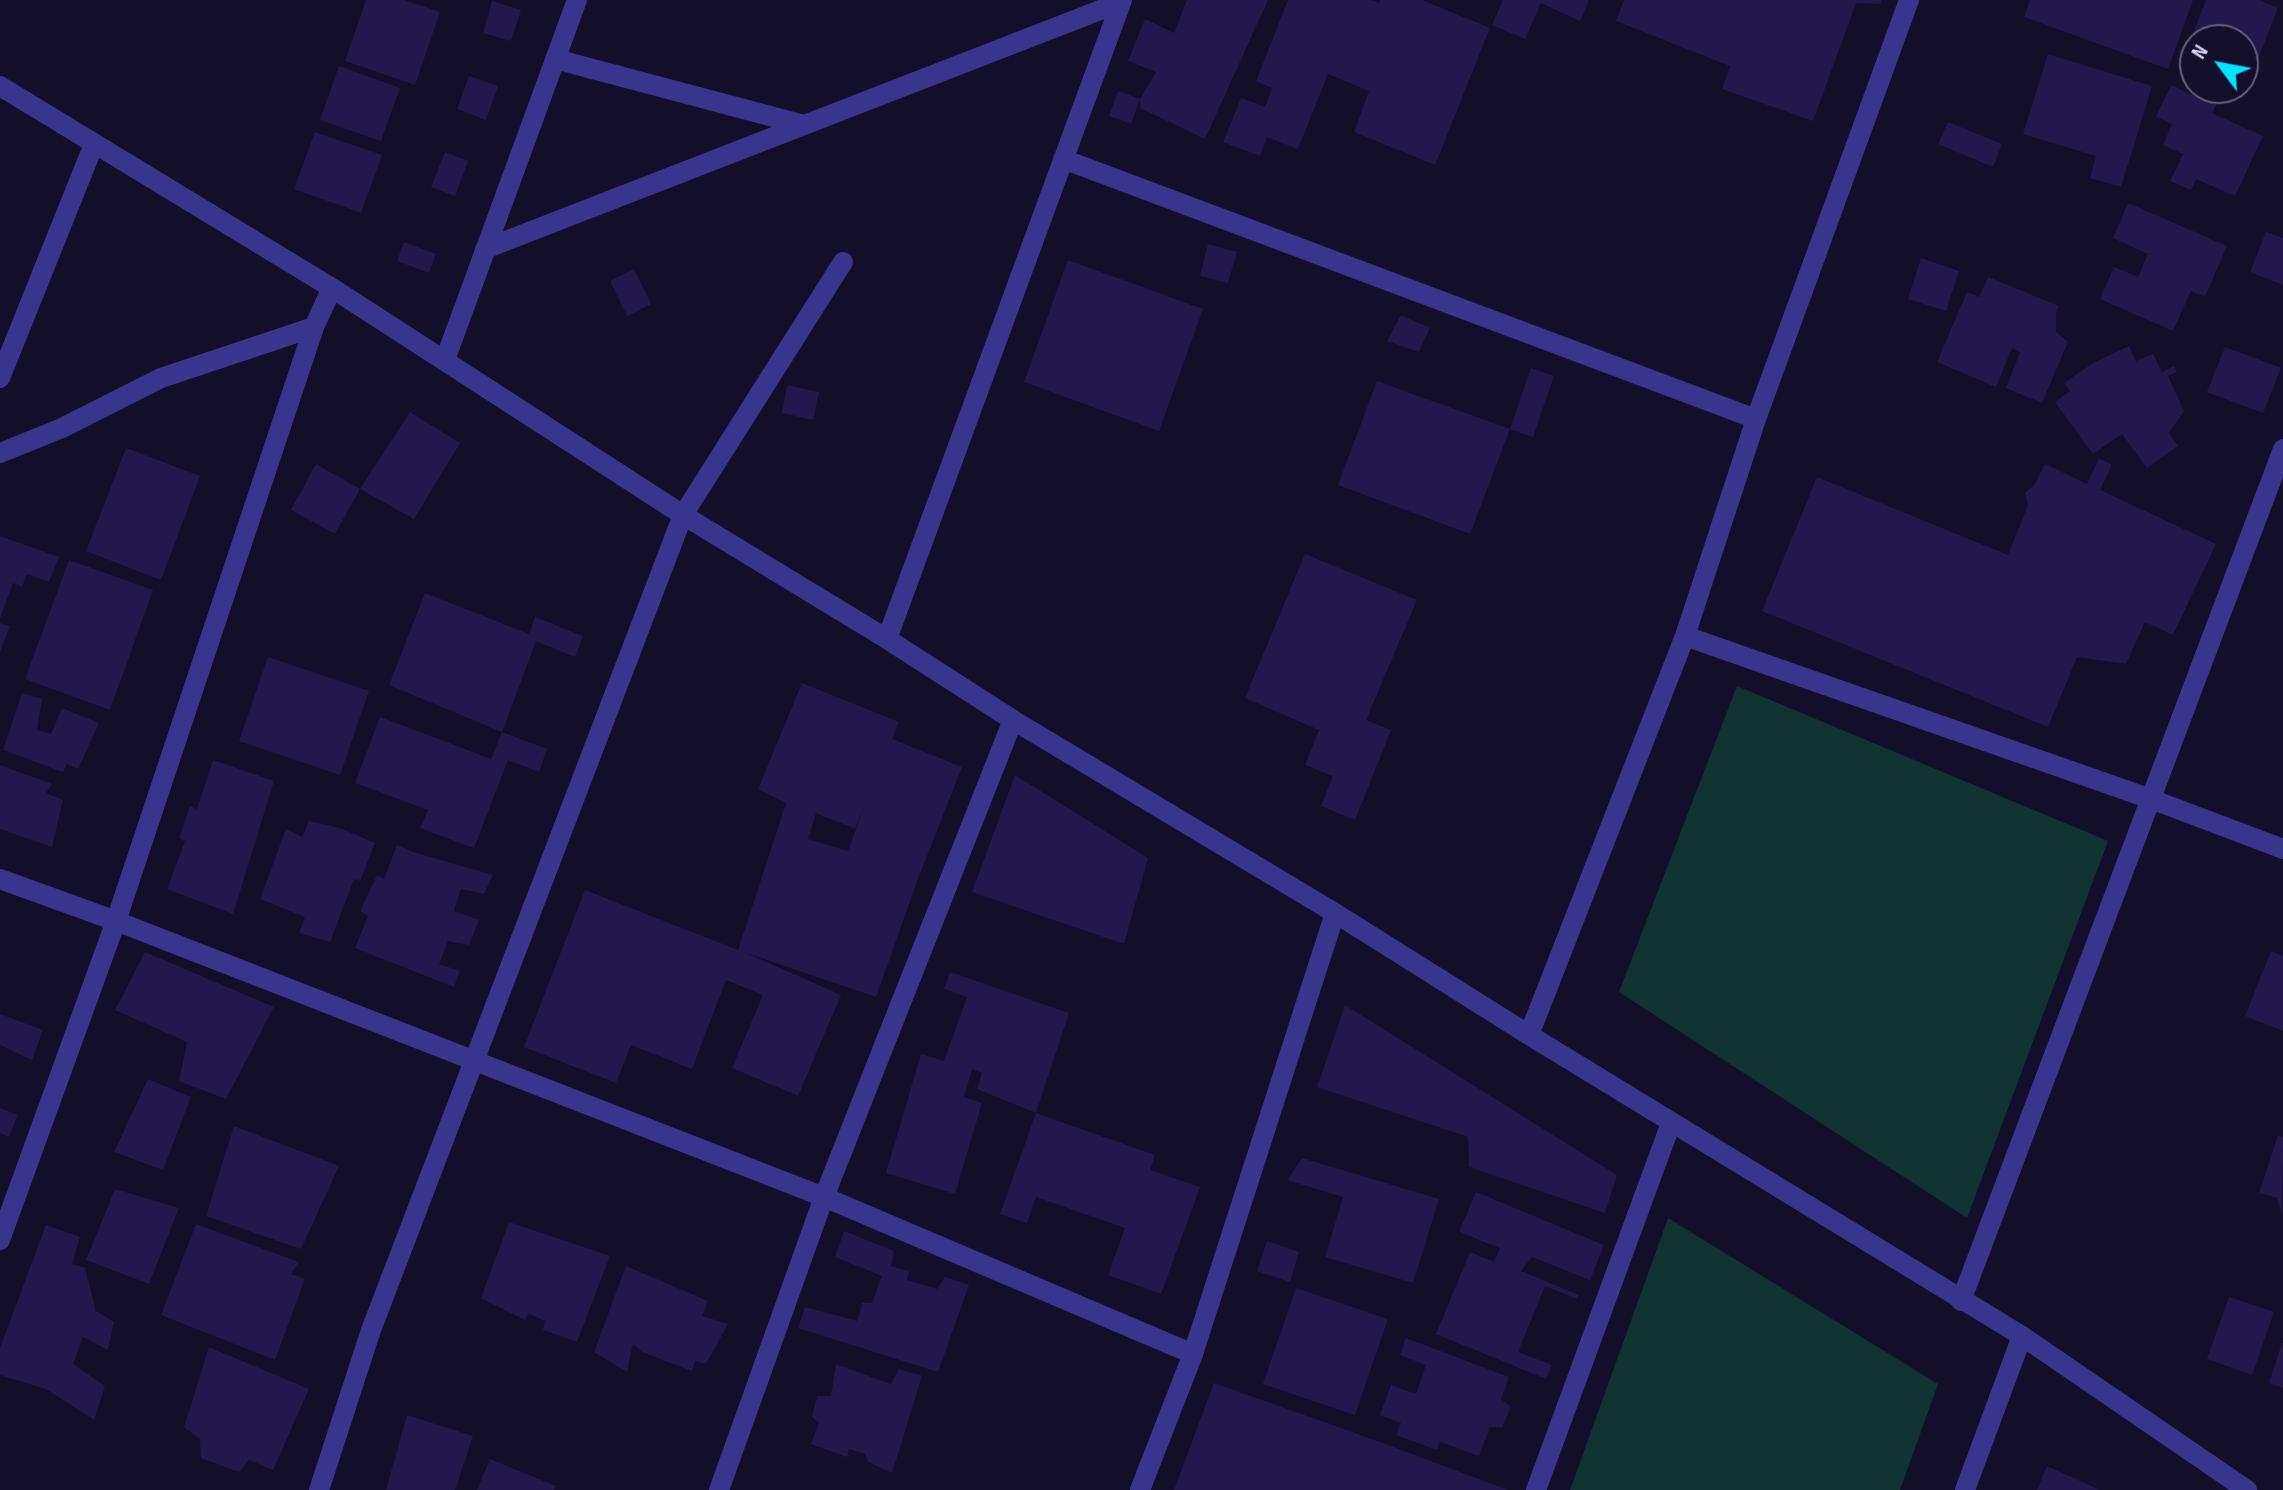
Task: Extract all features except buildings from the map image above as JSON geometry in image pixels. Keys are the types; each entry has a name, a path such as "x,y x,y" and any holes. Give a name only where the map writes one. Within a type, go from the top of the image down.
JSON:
{"street":[{"path":"445,360 577,0"},
{"path":"1529,1035 1685,636 1756,419 1909,0"},
{"path":"485,249 1122,1"},
{"path":"887,639 1122,1"},
{"path":"555,59 804,125"},
{"path":"0,86 332,288 683,515 1013,720 1335,913 1671,1123 2022,1336 2247,1490"},
{"path":"0,378 94,144"},
{"path":"1063,159 1756,419"},
{"path":"319,1490 371,1330 683,515 843,262"},
{"path":"0,1240 116,921 314,327 332,288"},
{"path":"0,453 62,428 161,378 314,327"},
{"path":"1961,1301 2151,799 2278,475 2283,449"},
{"path":"1685,636 2151,799 2283,849"},
{"path":"719,1490 824,1197 1013,720"},
{"path":"0,879 116,921 824,1197 1193,1354"},
{"path":"1140,1490 1193,1354 1335,913"},
{"path":"1536,1490 1671,1123"},
{"path":"1965,1490 2022,1336"}],"green space":[{"path":"1737,686 2108,841 1967,1218 1619,992"},
{"path":"1668,1218 1938,1384 1900,1490 1570,1490"}]}
